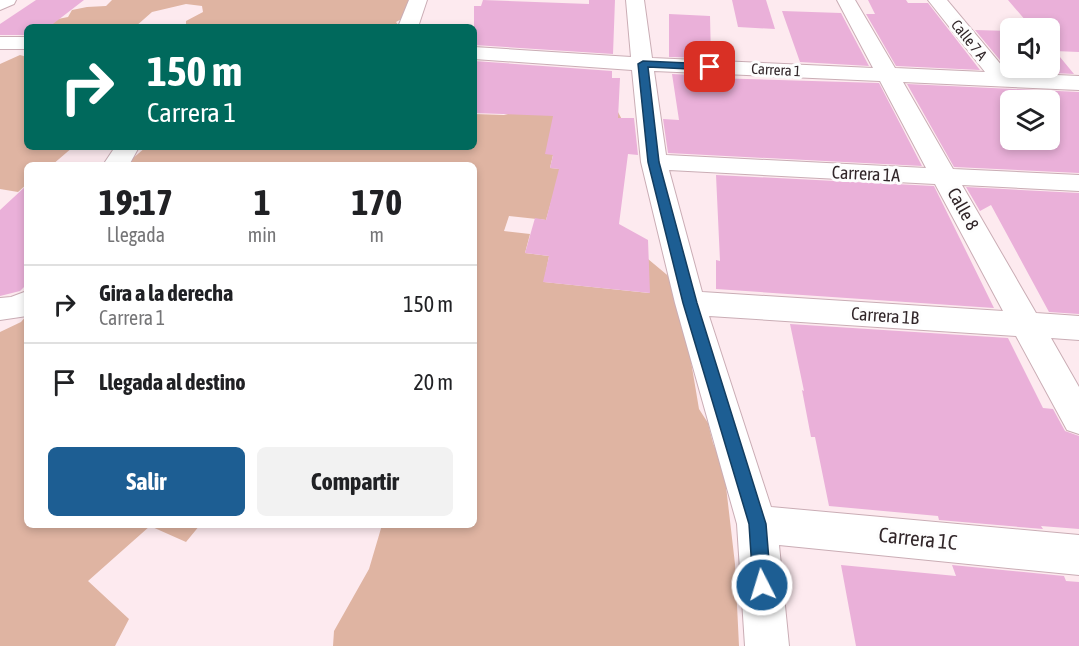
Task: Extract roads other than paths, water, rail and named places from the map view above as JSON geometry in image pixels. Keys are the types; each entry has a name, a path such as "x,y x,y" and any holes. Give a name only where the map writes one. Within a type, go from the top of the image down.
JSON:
{"street":[{"path":"0,4 7,0"},
{"path":"409,24 418,0"},
{"path":"635,0 654,162 690,303 757,524 766,646"},
{"name":"Calle 8","path":"846,0 1079,419"},
{"name":"Calle 7 A","path":"937,0 1002,80"},
{"path":"0,43 24,43"},
{"name":"Carrera 1","path":"477,53 643,64 1079,83"},
{"name":"Carrera 1A","path":"654,162 1079,183"},
{"name":"Carrera 1B","path":"690,303 1079,328"},
{"name":"Carrera 1C","path":"757,524 1079,555"}]}
